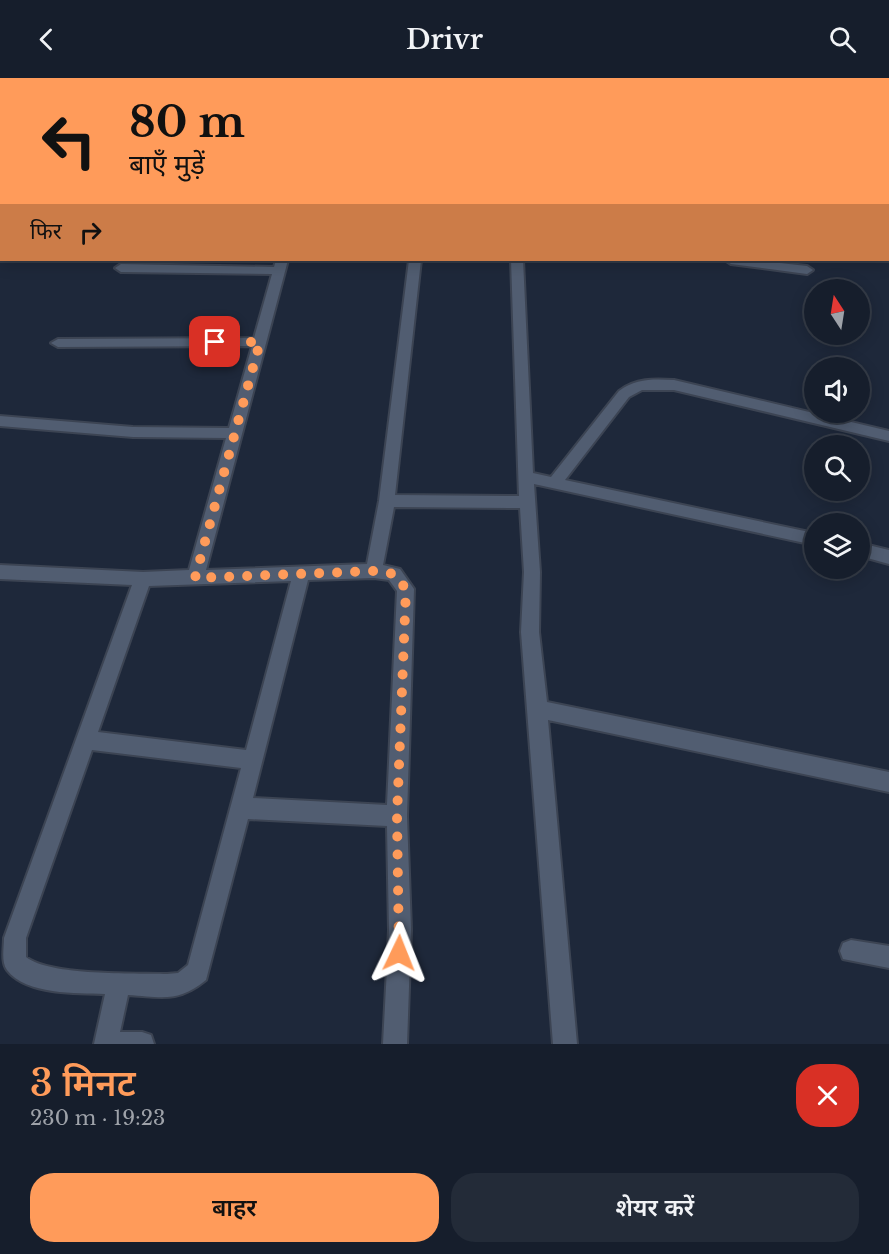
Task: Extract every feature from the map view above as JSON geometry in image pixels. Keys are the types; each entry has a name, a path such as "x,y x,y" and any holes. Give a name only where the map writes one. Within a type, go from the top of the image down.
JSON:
{"street":[{"path":"374,571 387,501 415,261"},
{"path":"517,261 532,573 530,632 565,1044"},
{"path":"738,261 807,270"},
{"path":"121,268 280,265 195,578"},
{"path":"58,343 260,342"},
{"path":"554,483 624,394 633,386 646,384 674,386 889,436"},
{"path":"0,422 132,432 234,433"},
{"path":"526,477 804,537"},
{"path":"387,501 528,502"},
{"path":"870,552 889,557"},
{"path":"0,572 143,579 374,571 394,574 406,589 397,816 400,930 395,1044"},
{"path":"143,579 15,938 15,962 30,974 59,980 166,986 183,984 198,972 301,573"},
{"path":"538,709 889,782"},
{"path":"85,740 253,760"},
{"path":"241,808 397,816"},
{"path":"850,951 889,957"},
{"path":"119,983 106,1043 142,1044"}],"route":[{"path":"215,342 260,342 195,578 374,571 394,574 406,589 397,816 399,953"}]}
